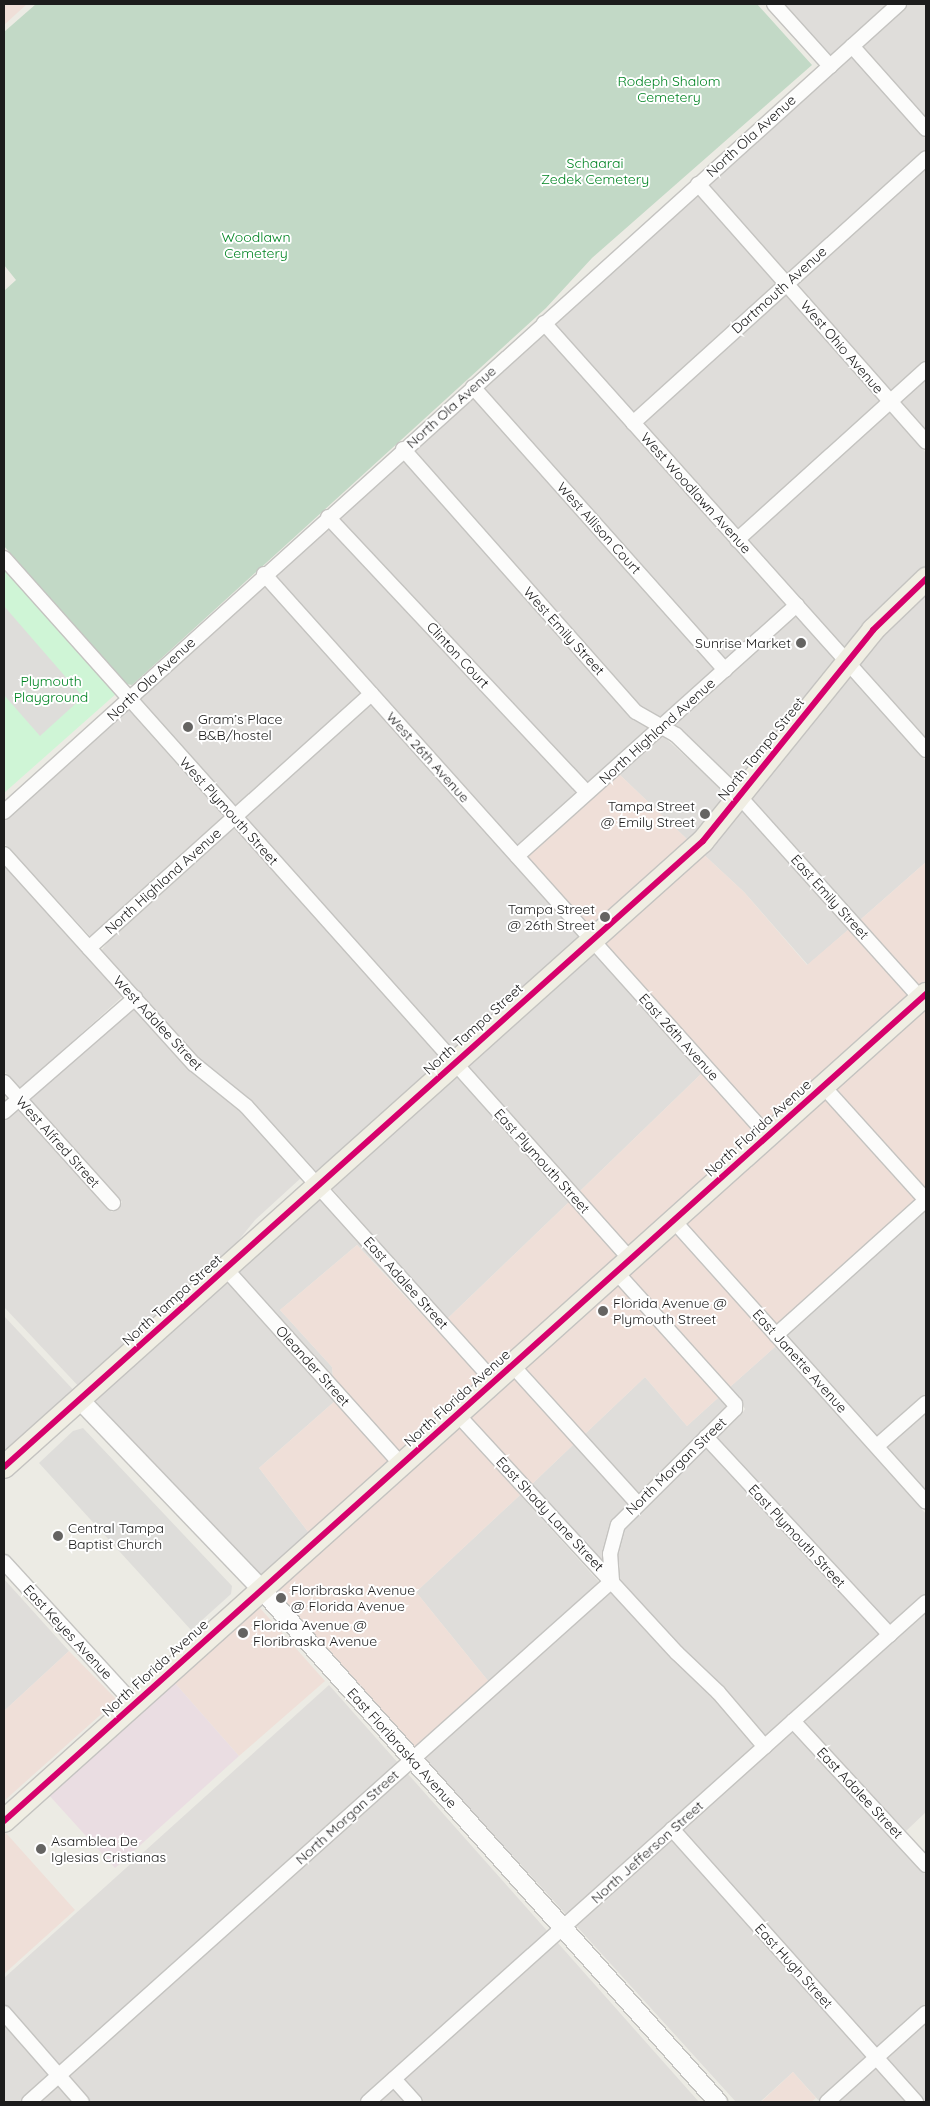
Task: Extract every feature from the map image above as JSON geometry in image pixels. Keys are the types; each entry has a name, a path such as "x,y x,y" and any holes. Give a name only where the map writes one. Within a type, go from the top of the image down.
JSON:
{"main road":[{"name":"North Tampa Street","path":"4,1467 703,841 873,630 926,579"},
{"name":"North Florida Avenue","path":"4,1821 133,1703 262,1590 924,997"}],"street":[{"path":"774,4 830,66"},
{"name":"North Ola Avenue","path":"4,812 130,700 264,574 899,4"},
{"path":"852,46 926,129"},
{"name":"Dartmouth Avenue","path":"633,423 926,158"},
{"name":"West Ohio Avenue","path":"698,184 926,442"},
{"name":"West Woodlawn Avenue","path":"544,323 926,750"},
{"path":"737,540 926,369"},
{"name":"West Allison Court","path":"473,387 725,670"},
{"name":"West Emily Street","path":"403,450 636,712 676,735 739,796"},
{"name":"Clinton Court","path":"328,517 587,793"},
{"name":"West Plymouth Street","path":"4,558 454,1062"},
{"name":"West 26th Avenue","path":"264,574 592,939"},
{"name":"North Highland Avenue","path":"517,856 797,606"},
{"name":"North Highland Avenue","path":"89,948 371,694"},
{"name":"East Emily Street","path":"739,796 924,997"},
{"name":"West Adalee Street","path":"4,854 194,1064 246,1106 318,1184"},
{"name":"East 26th Avenue","path":"592,939 767,1136"},
{"path":"4,1112 135,998"},
{"name":"East Plymouth Street","path":"454,1062 735,1404 735,1409"},
{"name":"West Alfred Street","path":"4,1082 113,1203"},
{"path":"776,1336 926,1200 824,1086"},
{"name":"East Adalee Street","path":"318,1184 494,1381"},
{"name":"East Janette Avenue","path":"674,1221 926,1502"},
{"name":"Oleander Street","path":"225,1268 402,1465"},
{"path":"512,1365 637,1503"},
{"name":"East Floribraska Avenue","path":"80,1400 262,1590 718,2102"},
{"path":"877,1446 926,1403"},
{"name":"North Morgan Street","path":"29,2102 612,1581 610,1554 618,1525 637,1503 735,1409"},
{"name":"East Shady Lane Street","path":"458,1415 641,1614 718,1692 765,1747"},
{"name":"East Plymouth Street","path":"706,1437 890,1635"},
{"name":"East Keyes Avenue","path":"4,1562 133,1703"},
{"name":"North Jefferson Street","path":"368,2102 926,1602"},
{"name":"East Adalee Street","path":"793,1721 926,1865"},
{"name":"East Hugh Street","path":"672,1830 916,2102"},
{"path":"826,2102 926,2013"},
{"path":"4,2014 82,2102"},
{"path":"394,2079 416,2102"}],"shaded area":[{"path":"4,4 27,4 4,25"},
{"path":"784,4 889,4 831,56"},
{"path":"908,4 926,4 926,118 862,46"},
{"path":"851,56 926,139 926,149 787,274 707,184"},
{"path":"926,166 926,360 892,392 796,283"},
{"path":"697,194 777,284 634,413 554,323"},
{"path":"785,293 881,402 738,530 643,423"},
{"path":"543,333 787,606 726,660 483,387"},
{"path":"926,378 926,431 900,401"},
{"path":"472,396 716,670 662,718 641,707 413,449"},
{"path":"890,411 926,453 926,570 848,652 747,540"},
{"path":"402,459 631,717 651,728 588,784 338,517"},
{"path":"327,526 578,794 517,845 274,574"},
{"path":"263,584 362,694 235,807 139,699"},
{"path":"926,588 926,739 856,661"},
{"path":"4,606 83,697 40,736 4,695"},
{"path":"796,615 838,663 739,786 673,725"},
{"path":"847,673 926,761 926,862 860,920 748,795"},
{"path":"370,703 582,939 455,1053 244,816"},
{"path":"128,709 224,817 96,934 90,936 4,843 4,821"},
{"path":"662,735 730,797 691,843 619,774"},
{"path":"619,774 691,843 593,930 526,856"},
{"path":"739,806 849,929 808,965 744,892 701,852"},
{"path":"233,826 444,1062 316,1171 250,1099 200,1061 101,951 109,940"},
{"path":"701,852 744,892 807,965 849,929 911,999 768,1126 601,939"},
{"path":"926,862 926,986 922,989 860,920"},
{"path":"4,864 124,995 20,1089 4,1071"},
{"path":"591,949 702,1073 579,1192 464,1062"},
{"path":"926,1003 926,1189 833,1086"},
{"path":"134,1009 193,1073 237,1106 302,1177 255,1220 216,1268 82,1390 4,1307 4,1120 18,1108 112,1212 122,1202 28,1098"},
{"path":"453,1072 569,1202 447,1319 328,1184"},
{"path":"702,1073 757,1136 631,1250 579,1192"},
{"path":"822,1096 916,1200 777,1326 683,1221"},
{"path":"317,1194 437,1328 357,1245 280,1310 332,1367 333,1378 235,1268"},
{"path":"569,1202 620,1260 495,1372 447,1319"},
{"path":"925,1210 926,1394 879,1437 786,1336"},
{"path":"672,1230 776,1346 730,1387 626,1272"},
{"path":"357,1245 484,1381 403,1455 333,1378 332,1367 280,1310"},
{"path":"224,1278 335,1401 259,1468 312,1537 262,1581 90,1400"},
{"path":"615,1281 719,1397 687,1426 645,1377 585,1434 522,1365"},
{"path":"4,1316 80,1397 4,1464"},
{"path":"776,1346 926,1514 926,1594 891,1626 715,1437 742,1414 745,1409 730,1387"},
{"path":"511,1374 574,1444 531,1485 467,1415"},
{"path":"645,1377 687,1426 719,1397 728,1407 638,1493 585,1434"},
{"path":"335,1401 392,1465 312,1537 259,1468"},
{"path":"926,1411 926,1492 887,1446"},
{"path":"457,1425 520,1495 416,1592 489,1682 413,1749 271,1590"},
{"path":"83,1428 232,1586 231,1594 191,1630 39,1463 73,1431"},
{"path":"574,1444 628,1504 611,1524 603,1564 531,1485"},
{"path":"705,1447 880,1635 767,1737 617,1580 616,1554 624,1527"},
{"path":"520,1495 600,1583 489,1682 416,1592"},
{"path":"4,1579 69,1651 4,1711"},
{"path":"608,1587 766,1755 798,1728 926,1875 926,2102 820,2102 793,2072 760,2102 736,2102 424,1758"},
{"path":"260,1608 325,1681 239,1756 173,1681"},
{"path":"926,1611 926,1812 906,1831 803,1721"},
{"path":"69,1651 117,1700 4,1801 4,1711"},
{"path":"173,1681 239,1756 115,1868 47,1793"},
{"path":"329,1685 699,2102 4,2102 4,1978"},
{"path":"6,1833 75,1910 4,1974 4,1835"},
{"path":"793,2072 816,2098 811,2102 761,2102"}],"green space":[{"name":"Woodlawn Cemetery","path":"36,4 757,4 812,65 592,258 546,308 132,685 126,684 4,546 4,291 16,280 4,265 4,32"},
{"name":"Plymouth Playground","path":"4,565 117,693 4,793"}],"cycle path":[{"path":"4,1467 703,841 873,630 926,579"},
{"path":"4,1821 926,994"}],"place":[{"name":"Sunrise Market","path":"801,643"},
{"name":"Gram’s Place B&B/hostel","path":"188,727"},
{"name":"Tampa Street @ Emily Street","path":"705,814"},
{"name":"Tampa Street @ 26th Street","path":"605,917"},
{"name":"Florida Avenue @ Plymouth Street","path":"603,1311"},
{"name":"Central Tampa Baptist Church","path":"58,1536"},
{"name":"Floribraska Avenue @ Florida Avenue","path":"281,1598"},
{"name":"Florida Avenue @ Floribraska Avenue","path":"243,1633"},
{"name":"Asamblea De Iglesias Cristianas","path":"41,1849"}],"park label":[{"name":"Rodeph Shalom Cemetery","path":"669,89"},
{"name":"Schaarai Zedek Cemetery","path":"595,172"}]}
